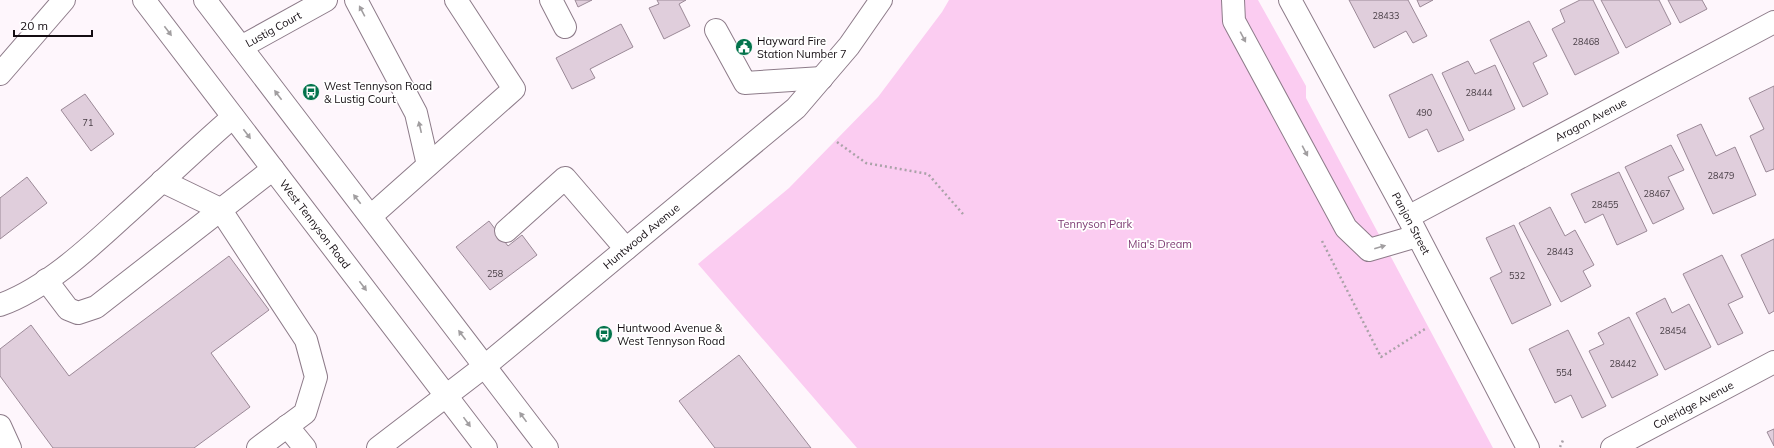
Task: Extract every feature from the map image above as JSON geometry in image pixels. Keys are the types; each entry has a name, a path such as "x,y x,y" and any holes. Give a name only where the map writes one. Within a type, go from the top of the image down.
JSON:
{"street":[{"path":"0,74 64,0"},
{"name":"West Tennyson Road","path":"144,0 486,448"},
{"path":"205,0 547,448"},
{"name":"Lustig Court","path":"241,47 326,0"},
{"path":"356,0 416,113 428,165"},
{"path":"371,216 514,88 456,0"},
{"path":"550,0 565,28"},
{"name":"Huntwood Avenue","path":"378,448 485,366 796,108 850,46 881,0"},
{"name":"Aragon Avenue","path":"1233,0 1234,21 1346,228 1370,250 1774,22"},
{"name":"Panjon Street","path":"1290,0 1413,226 1528,448"},
{"path":"716,30 745,83 822,78"},
{"path":"0,305 16,299 81,256 234,116"},
{"path":"46,280 68,309 78,313 96,307 273,169"},
{"path":"506,231 565,178 626,249"},
{"path":"162,182 220,209 306,340 316,377 306,412 258,448"},
{"name":"Coleridge Avenue","path":"1612,448 1774,362"},
{"path":"0,426 10,448"},
{"path":"287,426 305,448"}],"path":[{"path":"837,142 866,163 928,174 964,214"},
{"path":"1322,241 1381,357 1425,329"},
{"path":"1560,447 1564,438"}],"green space":[{"name":"Tennyson Park","path":"949,0 1258,0 1306,86 1306,98 1493,448 857,448 698,264 789,188 878,97 942,12"}],"building":[{"path":"575,0 592,0 578,7"},
{"path":"657,0 686,0 679,4 690,26 664,39 649,8 659,4"},
{"path":"1349,0 1408,0 1427,36 1413,43 1406,31 1374,48"},
{"path":"1417,0 1433,0 1420,7"},
{"path":"1580,0 1593,0 1619,53 1575,75 1552,29 1565,22 1560,10"},
{"path":"1601,0 1659,0 1671,24 1626,48"},
{"path":"1668,0 1702,0 1707,9 1680,23"},
{"path":"1529,21 1547,56 1533,63 1548,94 1523,107 1490,40"},
{"path":"621,24 633,47 590,69 595,78 572,89 556,58"},
{"path":"1468,61 1475,74 1495,65 1515,109 1469,131 1442,73"},
{"path":"1432,74 1464,140 1438,152 1427,129 1409,138 1389,95"},
{"path":"1774,86 1774,169 1766,172 1750,136 1764,129 1749,98"},
{"path":"85,94 114,134 91,151 61,110"},
{"path":"1701,124 1716,156 1735,147 1756,195 1713,214 1677,135"},
{"path":"1671,145 1684,170 1668,177 1684,209 1653,224 1625,167"},
{"path":"1619,172 1647,231 1617,245 1603,214 1585,223 1571,194"},
{"path":"27,177 47,203 0,239 0,198"},
{"path":"1550,207 1565,236 1575,230 1594,265 1583,271 1591,286 1561,302 1519,223"},
{"path":"489,221 508,246 522,235 537,255 490,290 456,247"},
{"path":"1514,225 1551,305 1512,324 1490,278 1502,272 1486,238"},
{"path":"1774,239 1774,311 1769,314 1741,255"},
{"path":"1722,255 1743,297 1728,304 1743,333 1718,345 1683,274"},
{"path":"229,256 269,310 211,353 250,407 194,448 53,448 0,376 0,349 31,325 69,376"},
{"path":"1665,298 1672,313 1689,304 1711,347 1665,370 1636,313"},
{"path":"1629,317 1658,375 1612,398 1589,351 1604,344 1598,333"},
{"path":"1568,330 1606,406 1582,418 1571,395 1555,403 1529,349"},
{"path":"739,355 811,448 715,448 679,401"},
{"path":"1774,429 1774,446 1767,432"}],"place":[{"name":"Hayward Fire Station Number 7","path":"744,47"},
{"name":"West Tennyson Road & Lustig Court","path":"311,92"},
{"name":"Huntwood Avenue & West Tennyson Road","path":"604,334"}],"park label":[{"name":"Mia's Dream","path":"1160,244"}]}
